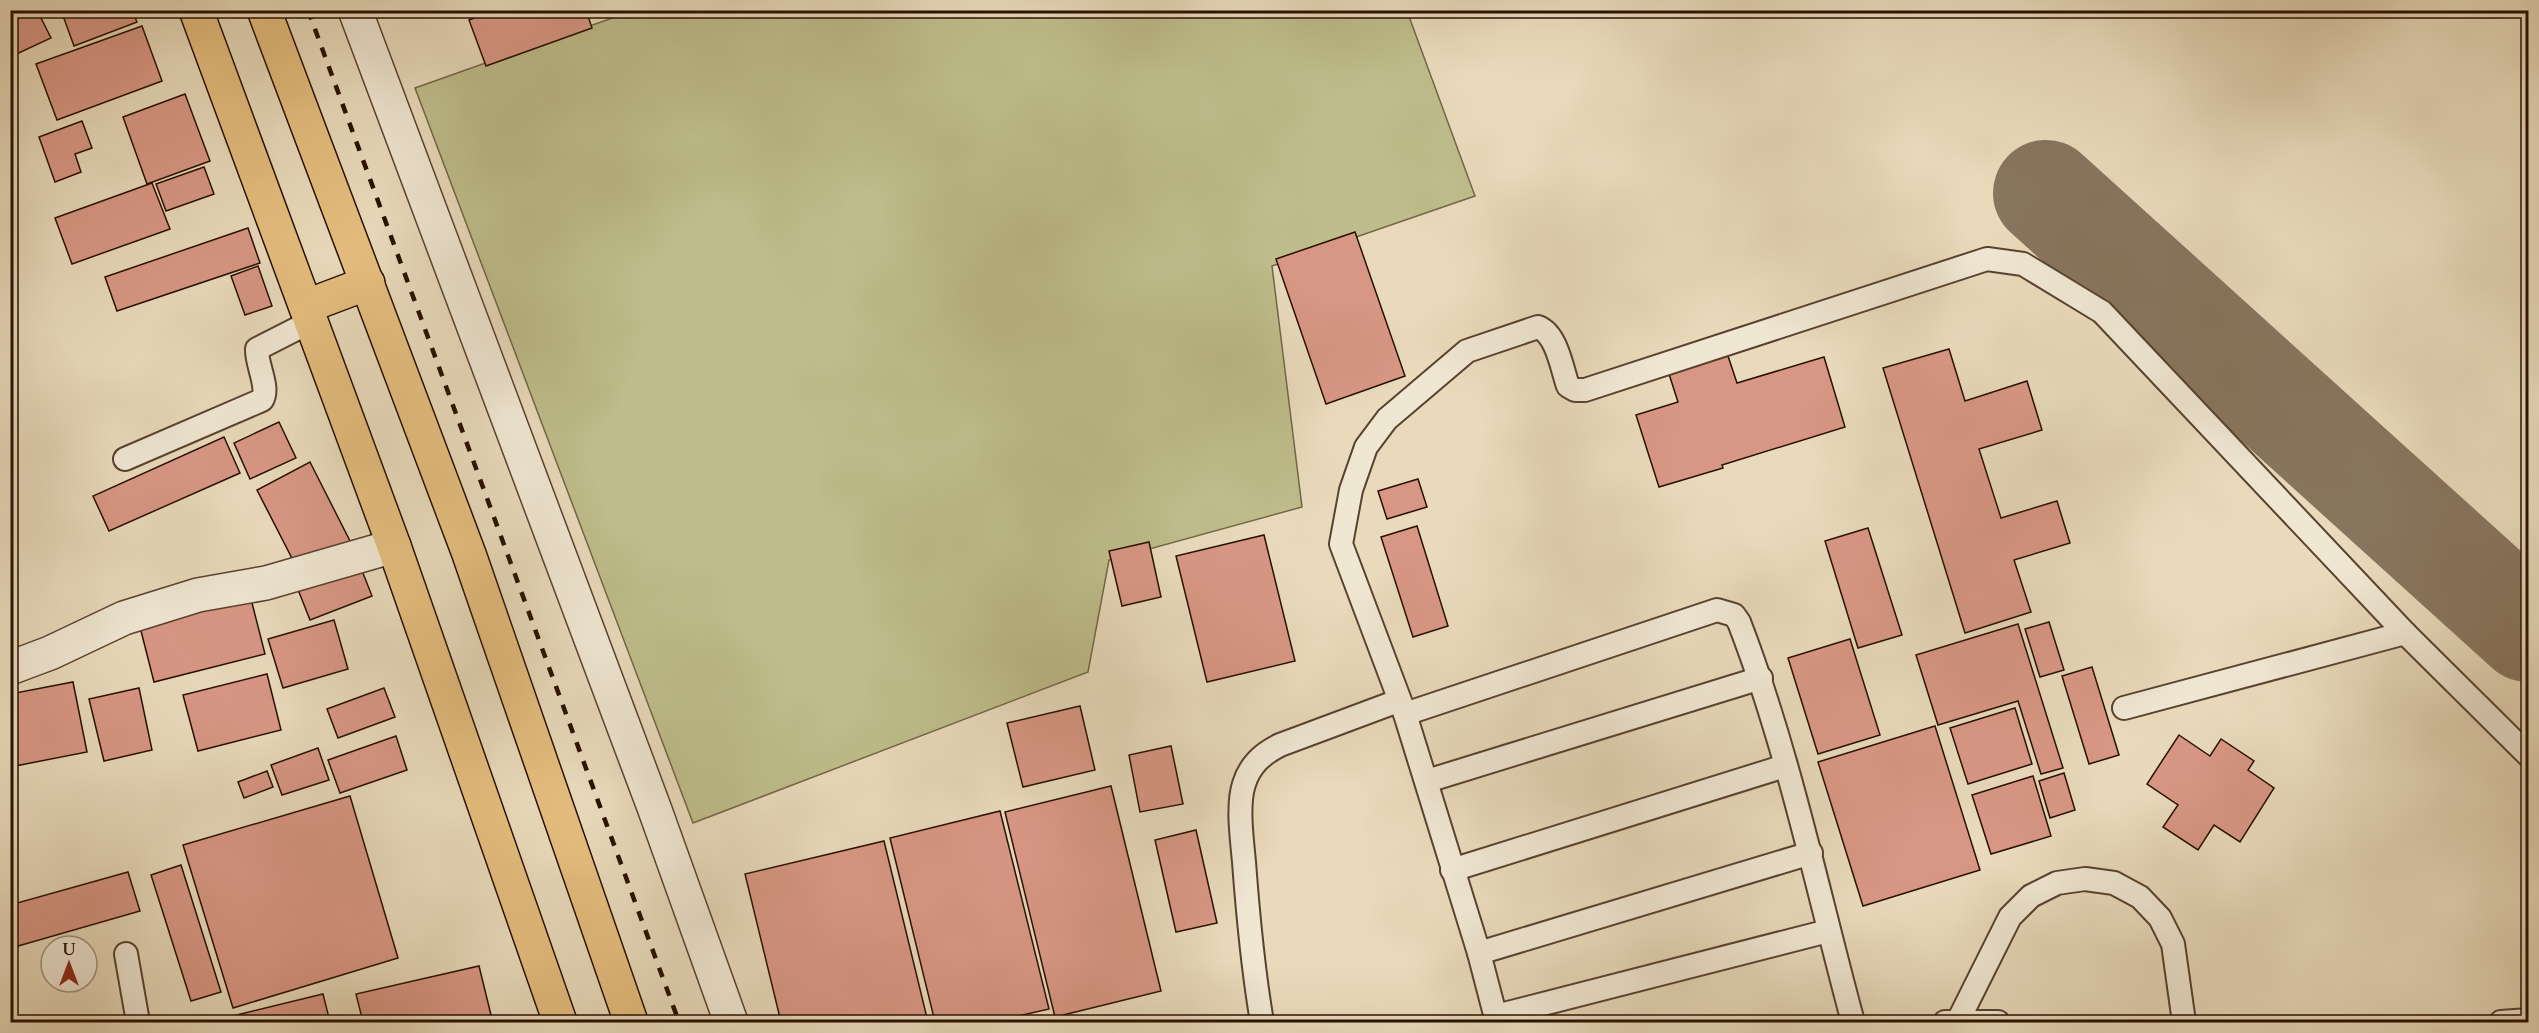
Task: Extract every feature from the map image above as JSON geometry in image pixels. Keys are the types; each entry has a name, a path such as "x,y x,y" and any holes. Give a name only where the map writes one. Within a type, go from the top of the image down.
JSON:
{"highway":[{"path":"196,10 394,546 560,1023"},
{"path":"264,10 469,554 631,1023"},
{"path":"310,314 368,283"}],"street":[{"path":"355,10 655,810 730,1023"},
{"path":"10,668 50,653 124,618 198,596 266,583 394,546"}],"lane":[{"path":"1828,931 1496,1019 1479,953 1452,870 1427,781 1341,544 1351,490 1366,447 1387,419 1467,351 1538,327 1545,329 1550,336 1568,386 1575,390 1585,390 1987,259 2024,264 2102,312 2405,633 2529,755"},
{"path":"125,459 265,398 256,358 257,349 310,314"},
{"path":"1262,1023 1252,960 1241,828 1243,786 1252,765 1265,753 1289,741 1717,610 1734,615 1739,622 1761,678 1810,853 1853,1023"},
{"path":"2124,708 2405,633"},
{"path":"1427,781 1761,678"},
{"path":"1452,870 1785,766"},
{"path":"1479,953 1810,853"},
{"path":"1998,1023 1951,1022 2010,917 2031,896 2057,883 2085,879 2114,883 2140,897 2160,918 2173,944 2184,1023"},
{"path":"126,954 138,1023"},
{"path":"2501,1023 2529,1020"}],"shaded area":[{"path":"632,11 1407,11 1475,196 1272,266 1302,507 1109,560 1088,672 693,823 415,88"}],"building":[{"path":"10,10 37,10 51,38 10,57"},
{"path":"69,10 132,10 137,22 74,46 62,13"},
{"path":"495,10 586,10 592,28 486,66 469,20"},
{"path":"142,26 162,81 57,120 36,64"},
{"path":"185,94 210,161 147,184 123,117"},
{"path":"82,121 92,148 75,154 81,172 55,182 39,137"},
{"path":"204,167 214,194 166,211 156,184"},
{"path":"152,183 170,229 72,264 55,218"},
{"path":"248,228 260,263 117,311 105,277"},
{"path":"1355,232 1405,376 1326,404 1276,259"},
{"path":"258,266 272,306 245,315 231,276"},
{"path":"1949,349 1965,401 2027,381 2042,430 1979,449 2001,518 2057,501 2070,543 2014,560 2031,612 1965,633 1883,368"},
{"path":"1728,356 1737,383 1824,357 1845,427 1659,487 1636,415 1678,402 1669,374"},
{"path":"279,422 296,458 250,479 234,443"},
{"path":"224,437 240,473 109,531 93,496"},
{"path":"310,462 351,543 298,570 257,490"},
{"path":"1418,479 1427,507 1387,519 1378,491"},
{"path":"1417,526 1448,626 1413,637 1381,537"},
{"path":"1868,528 1902,635 1858,648 1825,541"},
{"path":"1264,535 1295,661 1207,682 1176,556"},
{"path":"1149,542 1161,597 1122,606 1109,551"},
{"path":"359,563 372,596 310,620 297,587"},
{"path":"251,599 265,654 154,682 140,627"},
{"path":"334,620 348,669 283,688 268,639"},
{"path":"2049,622 2064,670 2040,677 2025,629"},
{"path":"2018,624 2063,768 2041,774 2018,701 1938,725 1916,655"},
{"path":"1850,639 1880,735 1818,754 1788,658"},
{"path":"2092,667 2119,755 2089,764 2062,676"},
{"path":"267,674 281,730 198,751 183,695"},
{"path":"73,682 87,752 10,767 10,694"},
{"path":"139,688 152,750 104,761 89,699"},
{"path":"384,688 395,717 338,738 327,709"},
{"path":"1080,706 1095,770 1023,787 1007,723"},
{"path":"2015,708 2032,764 1968,784 1950,728"},
{"path":"1935,726 1980,870 1863,906 1818,762"},
{"path":"2179,735 2210,756 2221,739 2254,761 2248,770 2274,788 2240,842 2214,825 2198,850 2163,827 2178,805 2147,784"},
{"path":"396,736 407,770 340,793 328,760"},
{"path":"1171,746 1183,804 1140,812 1129,755"},
{"path":"318,748 329,780 282,795 271,765"},
{"path":"267,771 273,787 244,798 238,782"},
{"path":"2064,773 2075,810 2050,818 2039,781"},
{"path":"2033,776 2051,836 1991,854 1972,795"},
{"path":"1111,786 1161,991 1055,1017 1005,812"},
{"path":"350,796 398,958 233,1008 183,845"},
{"path":"1000,811 1049,1009 992,1022 935,1022 890,838"},
{"path":"1196,830 1217,923 1176,932 1155,840"},
{"path":"884,841 928,1022 781,1022 745,874"},
{"path":"181,865 221,992 191,1001 151,875"},
{"path":"128,872 140,911 60,934 39,934 39,940 18,946 10,919 10,905"},
{"path":"479,966 491,1015 457,1022 363,1022 356,994"},
{"path":"323,994 330,1022 208,1022"}],"taxiway":[{"path":"2046,193 2528,629"}],"railway":[{"path":"308,10 679,1022"}]}
